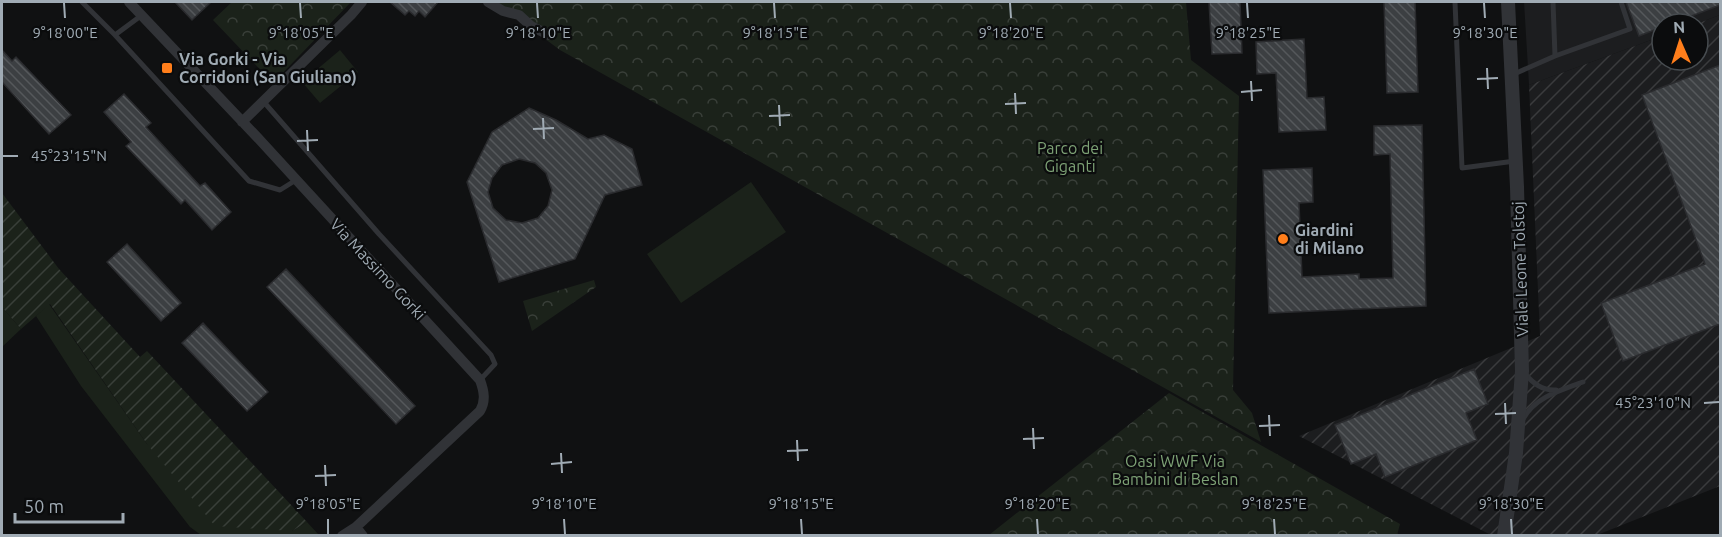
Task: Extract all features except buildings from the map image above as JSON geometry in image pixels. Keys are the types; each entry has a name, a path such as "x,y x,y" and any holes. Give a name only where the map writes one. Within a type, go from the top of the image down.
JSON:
{"street":[{"name":"Via Massimo Gorki","path":"129,2 480,380"},
{"path":"242,122 362,2"},
{"path":"488,2 503,11 519,15 531,26 549,35"},
{"name":"Viale Leone Tolstoj","path":"1504,536 1519,426 1522,371 1516,161 1508,2"},
{"path":"342,536 357,533 480,411 484,399 480,380"}],"lane":[{"path":"82,2 249,181 280,190 296,180"},
{"path":"1455,2 1462,168 1516,161"},
{"path":"1553,2 1555,56"},
{"path":"1512,74 1630,29 1621,2"},
{"path":"115,35 142,15"},
{"path":"263,101 379,234 491,355 495,363 480,380"},
{"path":"1522,371 1542,388 1550,391 1561,390"},
{"path":"1519,426 1533,405 1561,390 1583,382"}],"shaded area":[{"path":"1524,2 1720,2 1720,15 1710,19 1710,12 1650,12 1650,40 1529,85"},
{"path":"1720,15 1720,486 1597,535 1491,535 1299,436 1540,336 1529,85 1650,40 1650,72 1710,72 1710,19"}],"green space":[{"path":"232,2 351,2 273,83 213,20"},
{"name":"Parco dei Giganti","path":"495,2 1186,2 1191,60 1239,96 1233,390 1252,413 1261,442 560,50"},
{"path":"340,50 358,72 320,103 302,82"},
{"path":"751,182 786,232 681,303 647,254"},
{"path":"2,193 59,269 140,357 147,351 307,522 292,531 215,526 147,444 50,304 21,329 2,307"},
{"path":"594,280 596,287 532,331 523,301"},
{"path":"49,304 147,444 292,531 307,522 319,535 201,535 190,527 81,386 36,316"},
{"path":"2,307 21,329 2,347"},
{"name":"Oasi WWF Via Bambini di Beslan","path":"1169,393 1400,524 1397,535 989,535"}],"place":[{"name":"Via Gorki - Via Corridoni (San Giuliano)","path":"167,68"},
{"name":"Giardini di Milano","path":"1283,239"}]}
